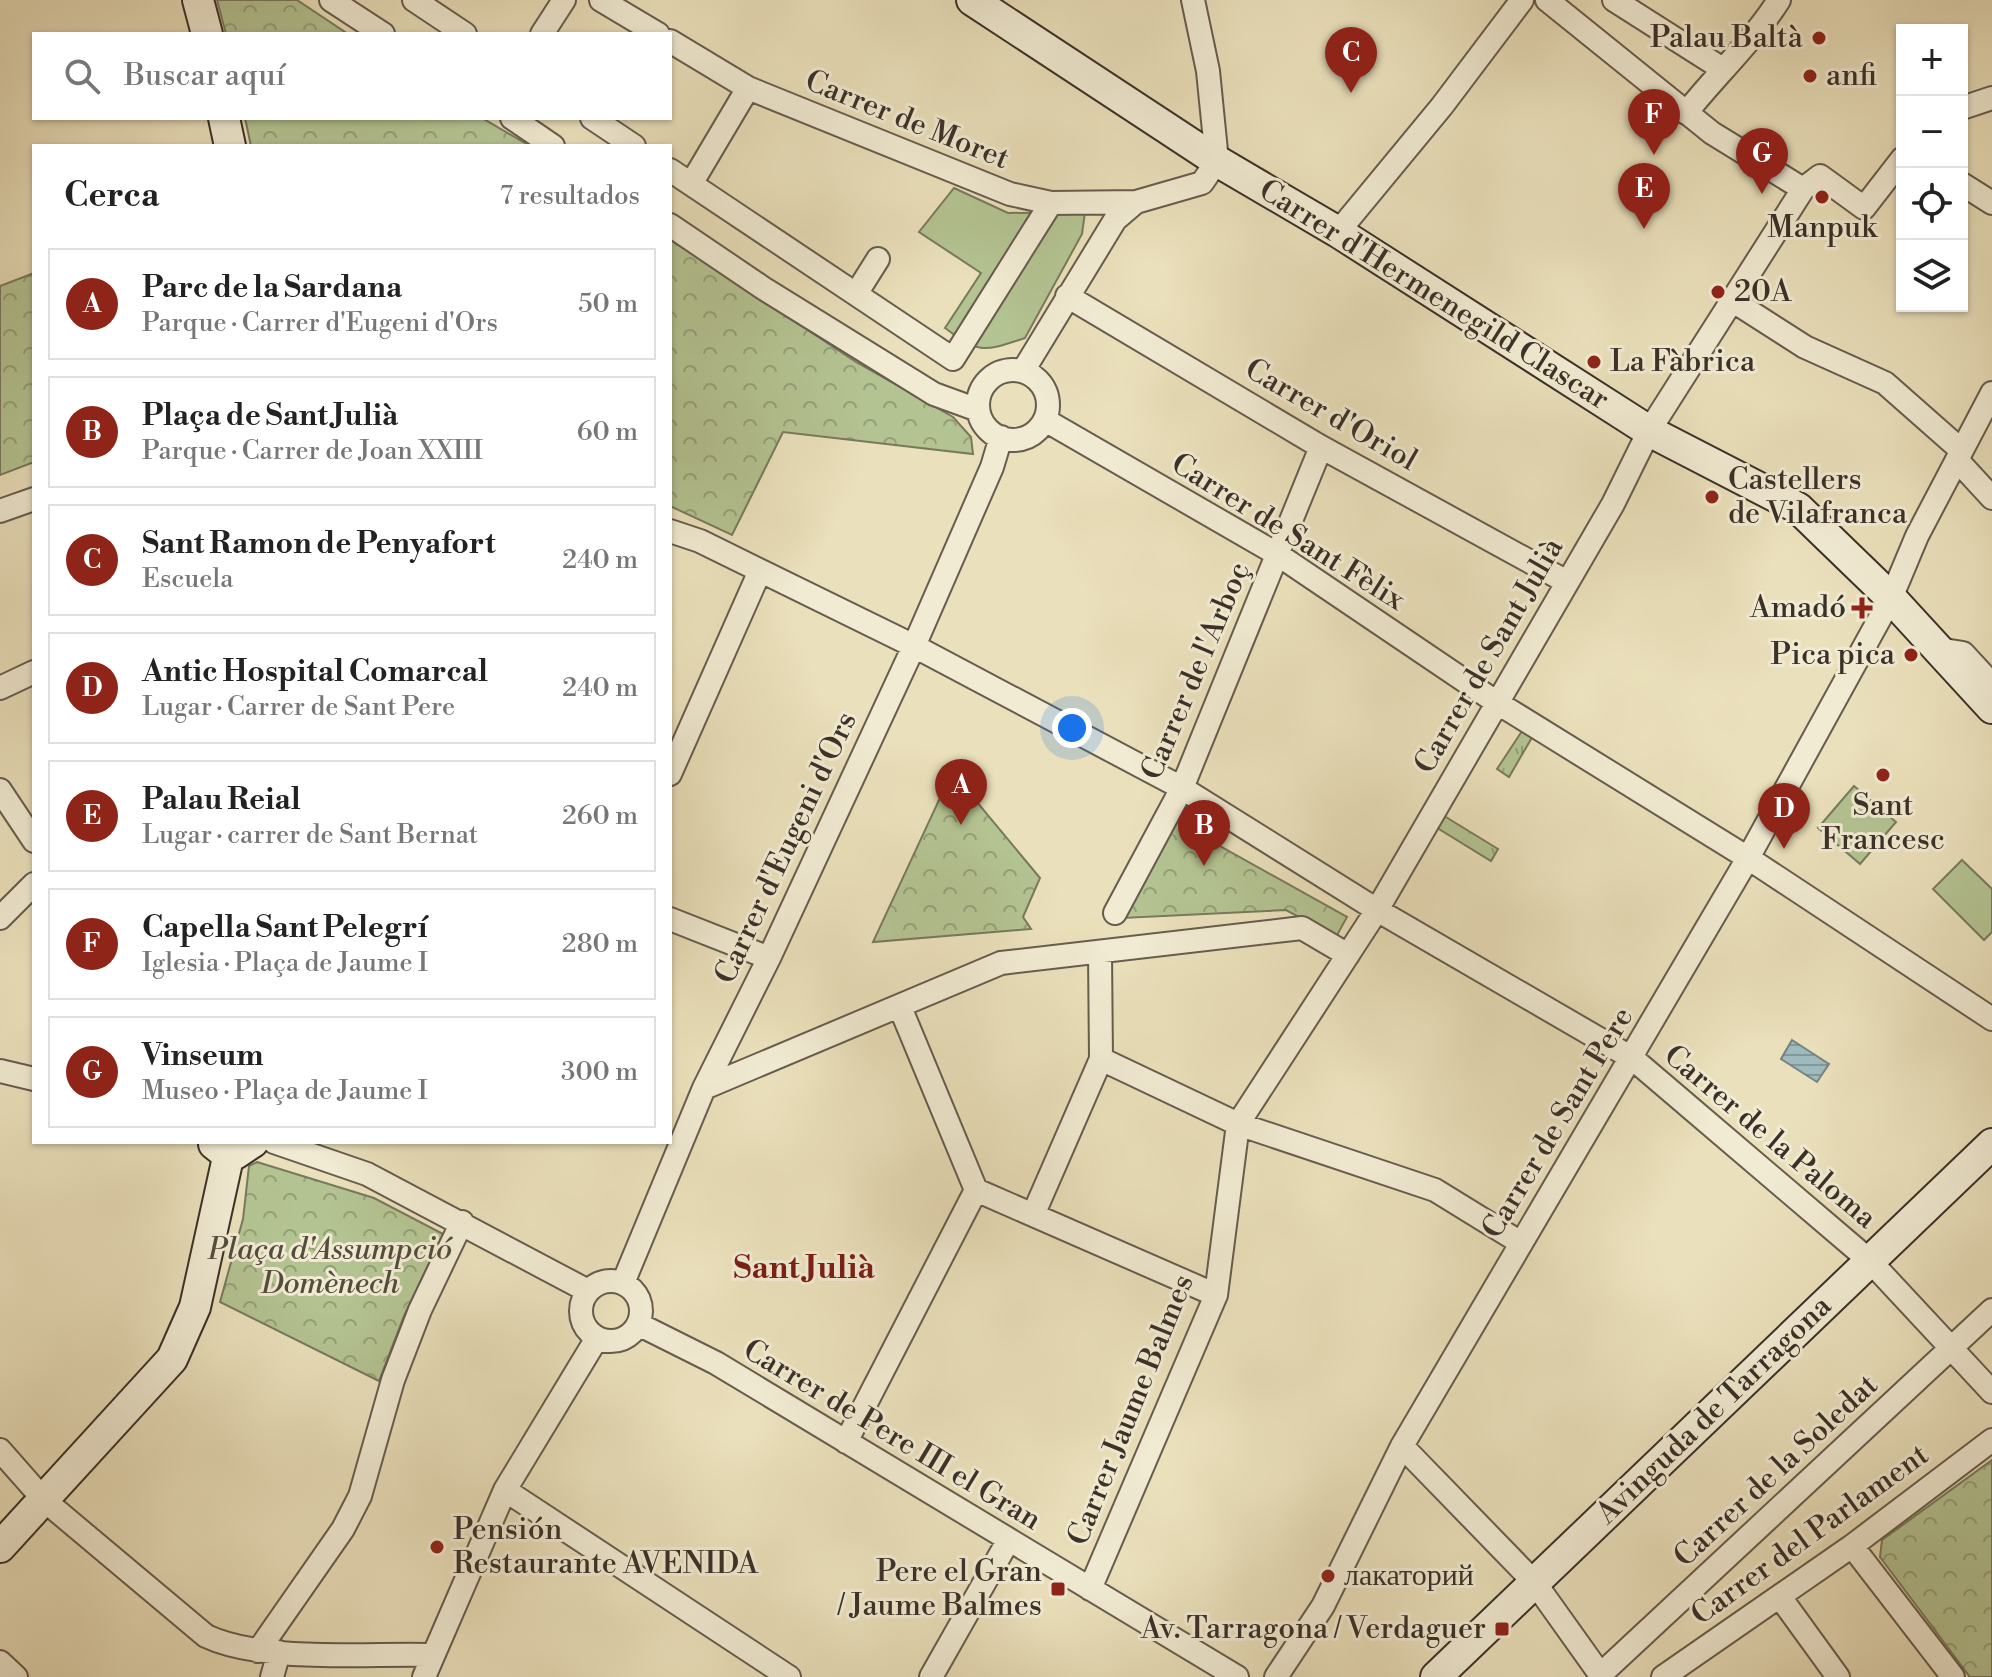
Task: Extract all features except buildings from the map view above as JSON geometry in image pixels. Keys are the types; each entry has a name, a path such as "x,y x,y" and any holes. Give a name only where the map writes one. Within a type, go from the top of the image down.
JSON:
{"street":[{"path":"186,0 193,32"},
{"path":"198,0 206,32"},
{"path":"331,0 380,32"},
{"path":"414,0 462,32"},
{"path":"543,32 564,0"},
{"path":"601,0 655,32"},
{"name":"Carrer d'Hermenegild Clascar","path":"972,0 1217,161 1338,232 1649,431 1798,508 1891,598 1938,649 1989,694"},
{"path":"1023,371 1115,220 1136,202 1202,183 1217,161 1208,71 1193,0"},
{"path":"1338,232 1442,106 1522,0"},
{"path":"1547,0 1686,113 1803,189 1820,176 1864,208 1896,167"},
{"path":"1614,0 1721,68"},
{"path":"1686,113 1721,68 1761,29 1779,0"},
{"name":"Carrer de Moret","path":"672,42 748,88 1010,194 1051,203 1136,202"},
{"path":"691,184 748,88"},
{"path":"1968,106 1992,98"},
{"path":"209,120 213,144"},
{"path":"224,120 230,144"},
{"path":"515,120 550,144"},
{"path":"595,120 631,144"},
{"path":"672,171 953,359 1051,203"},
{"path":"1968,188 1992,203"},
{"name":"Carrer de Sant Julià","path":"1377,910 1613,504 1649,431 1730,299 1803,189"},
{"path":"672,226 763,288 934,394 978,410"},
{"path":"856,294 878,259"},
{"name":"Carrer d'Oriol","path":"1067,296 1321,447 1567,582"},
{"path":"1730,299 1805,347 1885,383 1959,455 1992,498"},
{"path":"1002,371 1023,371 1042,385 1048,408 1045,420 1031,435 1011,440 990,431 978,410 980,394 988,380 1002,371"},
{"name":"Carrer de Sant Pere","path":"1276,1677 1323,1606 1402,1446 1748,858 1891,598 1917,536 1992,393"},
{"name":"Carrer de Sant Fèlix","path":"1045,420 1277,554 1496,702 1748,858 1992,1019"},
{"name":"Carrer d'Eugeni d'Ors","path":"623,1283 704,1088 769,958 914,646 992,467 1001,437"},
{"name":"Carrer de l'Arboç","path":"1115,913 1182,788 1321,447"},
{"path":"0,511 32,500"},
{"name":"Carrer de la Paloma","path":"672,532 700,541 759,573 914,646 1182,788 1377,910 1632,1058 1870,1261 1992,1392"},
{"path":"672,769 759,573"},
{"path":"0,688 32,673"},
{"path":"0,790 32,838"},
{"path":"0,918 32,886"},
{"name":"Carrer Jaume Balmes","path":"1090,1589 1216,1295 1238,1124 1377,910"},
{"path":"672,920 769,958"},
{"path":"704,1088 1001,963 1302,928 1348,955"},
{"path":"1033,1215 1101,1059 1100,952"},
{"path":"900,1007 976,1190 1216,1295"},
{"path":"1101,1059 1238,1124 1435,1190 1521,1243"},
{"path":"0,1071 32,1079"},
{"path":"280,1144 367,1174 588,1291"},
{"name":"Avinguda de Tarragona","path":"1436,1677 1992,1144"},
{"path":"0,1547 172,1359 195,1307 232,1146"},
{"path":"846,1442 976,1190"},
{"path":"272,1677 268,1651 360,1496 393,1380 420,1310 462,1222"},
{"path":"623,1283 639,1302 638,1324 621,1339 597,1338 585,1326 581,1314 588,1291 598,1284 623,1283"},
{"name":"Carrer de la Soledat","path":"1601,1676 1992,1310"},
{"name":"Carrer de Pere III el Gran","path":"638,1324 716,1363 1237,1677"},
{"path":"424,1677 505,1490 597,1338"},
{"name":"Carrer del Parlament","path":"1663,1677 1852,1546 1992,1440"},
{"path":"1402,1446 1535,1583 1601,1676"},
{"path":"0,1450 44,1500 206,1636 227,1646 268,1651 432,1655"},
{"path":"505,1490 789,1677"},
{"path":"931,1677 1008,1541"},
{"path":"1852,1546 1953,1677"},
{"path":"1780,1597 1838,1677"},
{"path":"0,1662 16,1677"}],"green space":[{"path":"217,0 297,0 345,32 225,32"},
{"path":"245,120 485,120 527,144 251,144"},
{"path":"954,188 1008,213 1085,212 1082,234 1025,338 983,348 967,343 945,328 981,273 919,232"},
{"path":"672,240 856,362 953,417 971,437 973,454 783,432 732,535 672,507"},
{"path":"32,274 32,463 0,475 0,286"},
{"path":"1524,728 1534,734 1509,777 1497,769"},
{"path":"952,772 1040,878 1023,917 1031,929 873,942"},
{"path":"1854,786 1896,822 1860,864 1818,828"},
{"path":"1441,814 1498,849 1491,861 1434,826"},
{"path":"1177,822 1347,917 1336,937 1286,910 1123,918"},
{"path":"1962,860 1992,889 1992,932 1984,940 1933,889"},
{"name":"Plaça d'Assumpció Domènech","path":"257,1162 374,1198 443,1234 404,1316 379,1381 220,1302 243,1219 249,1166"},
{"path":"1992,1460 1992,1677 1970,1677 1880,1557 1882,1540"}],"water":[{"path":"1792,1040 1829,1064 1817,1082 1781,1059"}],"place":[{"name":"Palau Baltà","path":"1819,38"},
{"name":"anfi","path":"1810,76"},
{"name":"Sant Ramon de Penyafort","path":"1351,93"},
{"name":"Capella Sant Pelegrí","path":"1654,155"},
{"name":"Vinseum","path":"1762,194"},
{"name":"Manpuk","path":"1822,197"},
{"name":"Palau Reial","path":"1644,229"},
{"name":"20A","path":"1718,292"},
{"name":"La Fàbrica","path":"1594,362"},
{"name":"Castellers de Vilafranca","path":"1712,497"},
{"name":"Amadó","path":"1862,608"},
{"name":"Pica pica","path":"1911,655"},
{"name":"Sant Francesc","path":"1883,775"},
{"name":"Parc de la Sardana","path":"961,825"},
{"name":"Antic Hospital Comarcal","path":"1784,849"},
{"name":"Plaça de Sant Julià","path":"1204,866"},
{"name":"Pensión Restaurante AVENIDA","path":"437,1547"},
{"name":"лакаторий","path":"1328,1576"},
{"name":"Pere el Gran / Jaume Balmes","path":"1058,1589"},
{"name":"Av. Tarragona / Verdaguer","path":"1502,1629"}],"district":[{"name":"Sant Julià","path":"804,1268"}]}
